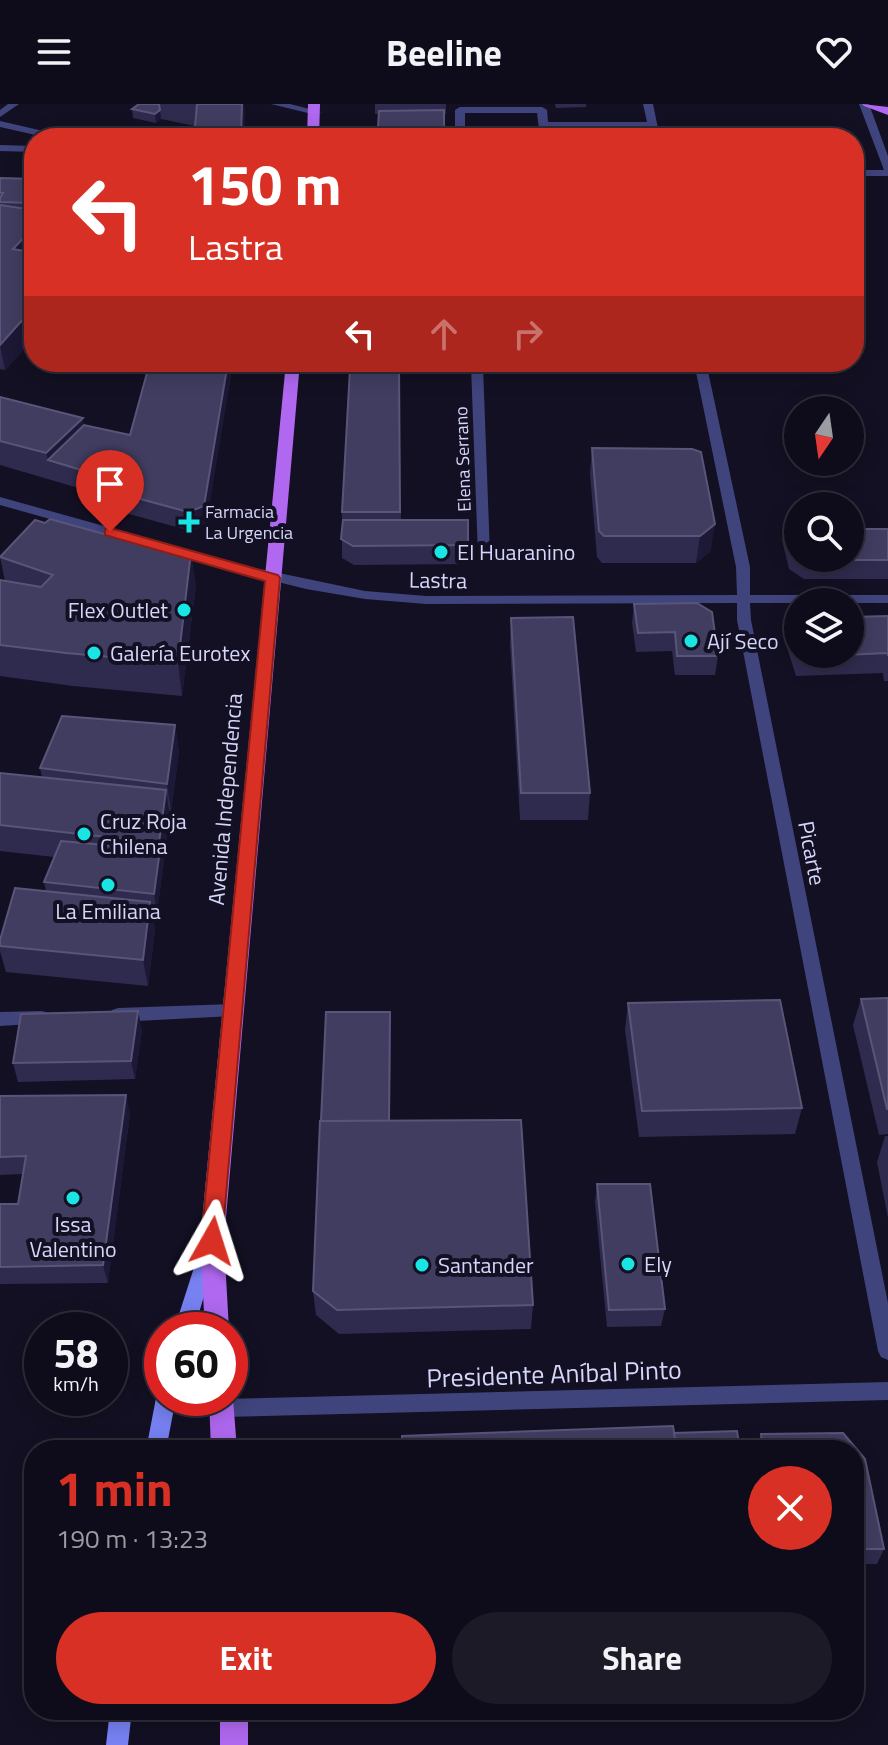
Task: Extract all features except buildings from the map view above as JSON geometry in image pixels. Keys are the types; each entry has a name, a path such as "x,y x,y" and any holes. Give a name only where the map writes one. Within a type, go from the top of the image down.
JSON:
{"main road":[{"path":"866,104 888,111"},
{"path":"314,128 317,107"},
{"name":"Avenida Independencia","path":"216,1312 212,1241 292,372"},
{"path":"223,1416 224,1440"},
{"path":"234,1720 234,1745"}],"street":[{"path":"0,114 14,104"},
{"path":"276,104 317,107"},
{"path":"648,104 653,128"},
{"path":"864,172 888,171 866,104"},
{"path":"460,128 460,110 542,110 543,128"},
{"path":"0,124 24,129"},
{"path":"543,125 652,125"},
{"path":"0,148 24,149"},
{"name":"Elena Serrano","path":"477,372 484,555"},
{"name":"Picarte","path":"702,372 743,567 747,636 888,1351"},
{"name":"Lastra","path":"0,501 335,593 401,599 888,599"},
{"path":"95,1016 233,1010"},
{"path":"0,1019 63,1017"},
{"name":"Avenida Independencia","path":"190,1312 212,1241"},
{"name":"Presidente Aníbal Pinto","path":"248,1403 888,1391"},
{"path":"158,1440 163,1416"},
{"path":"117,1745 120,1720"},
{"path":"224,1745 226,1720"}],"place":[{"name":"Farmacia La Urgencia","path":"189,522"},
{"name":"El Huaranino","path":"441,552"},
{"name":"Flex Outlet","path":"184,610"},
{"name":"Ají Seco","path":"691,641"},
{"name":"Galería Eurotex","path":"94,653"},
{"name":"Cruz Roja Chilena","path":"84,834"},
{"name":"La Emiliana","path":"108,885"},
{"name":"Issa Valentino","path":"73,1198"},
{"name":"Ely","path":"628,1264"},
{"name":"Santander","path":"422,1265"}],"route":[{"path":"110,532 273,578 212,1241"}]}
